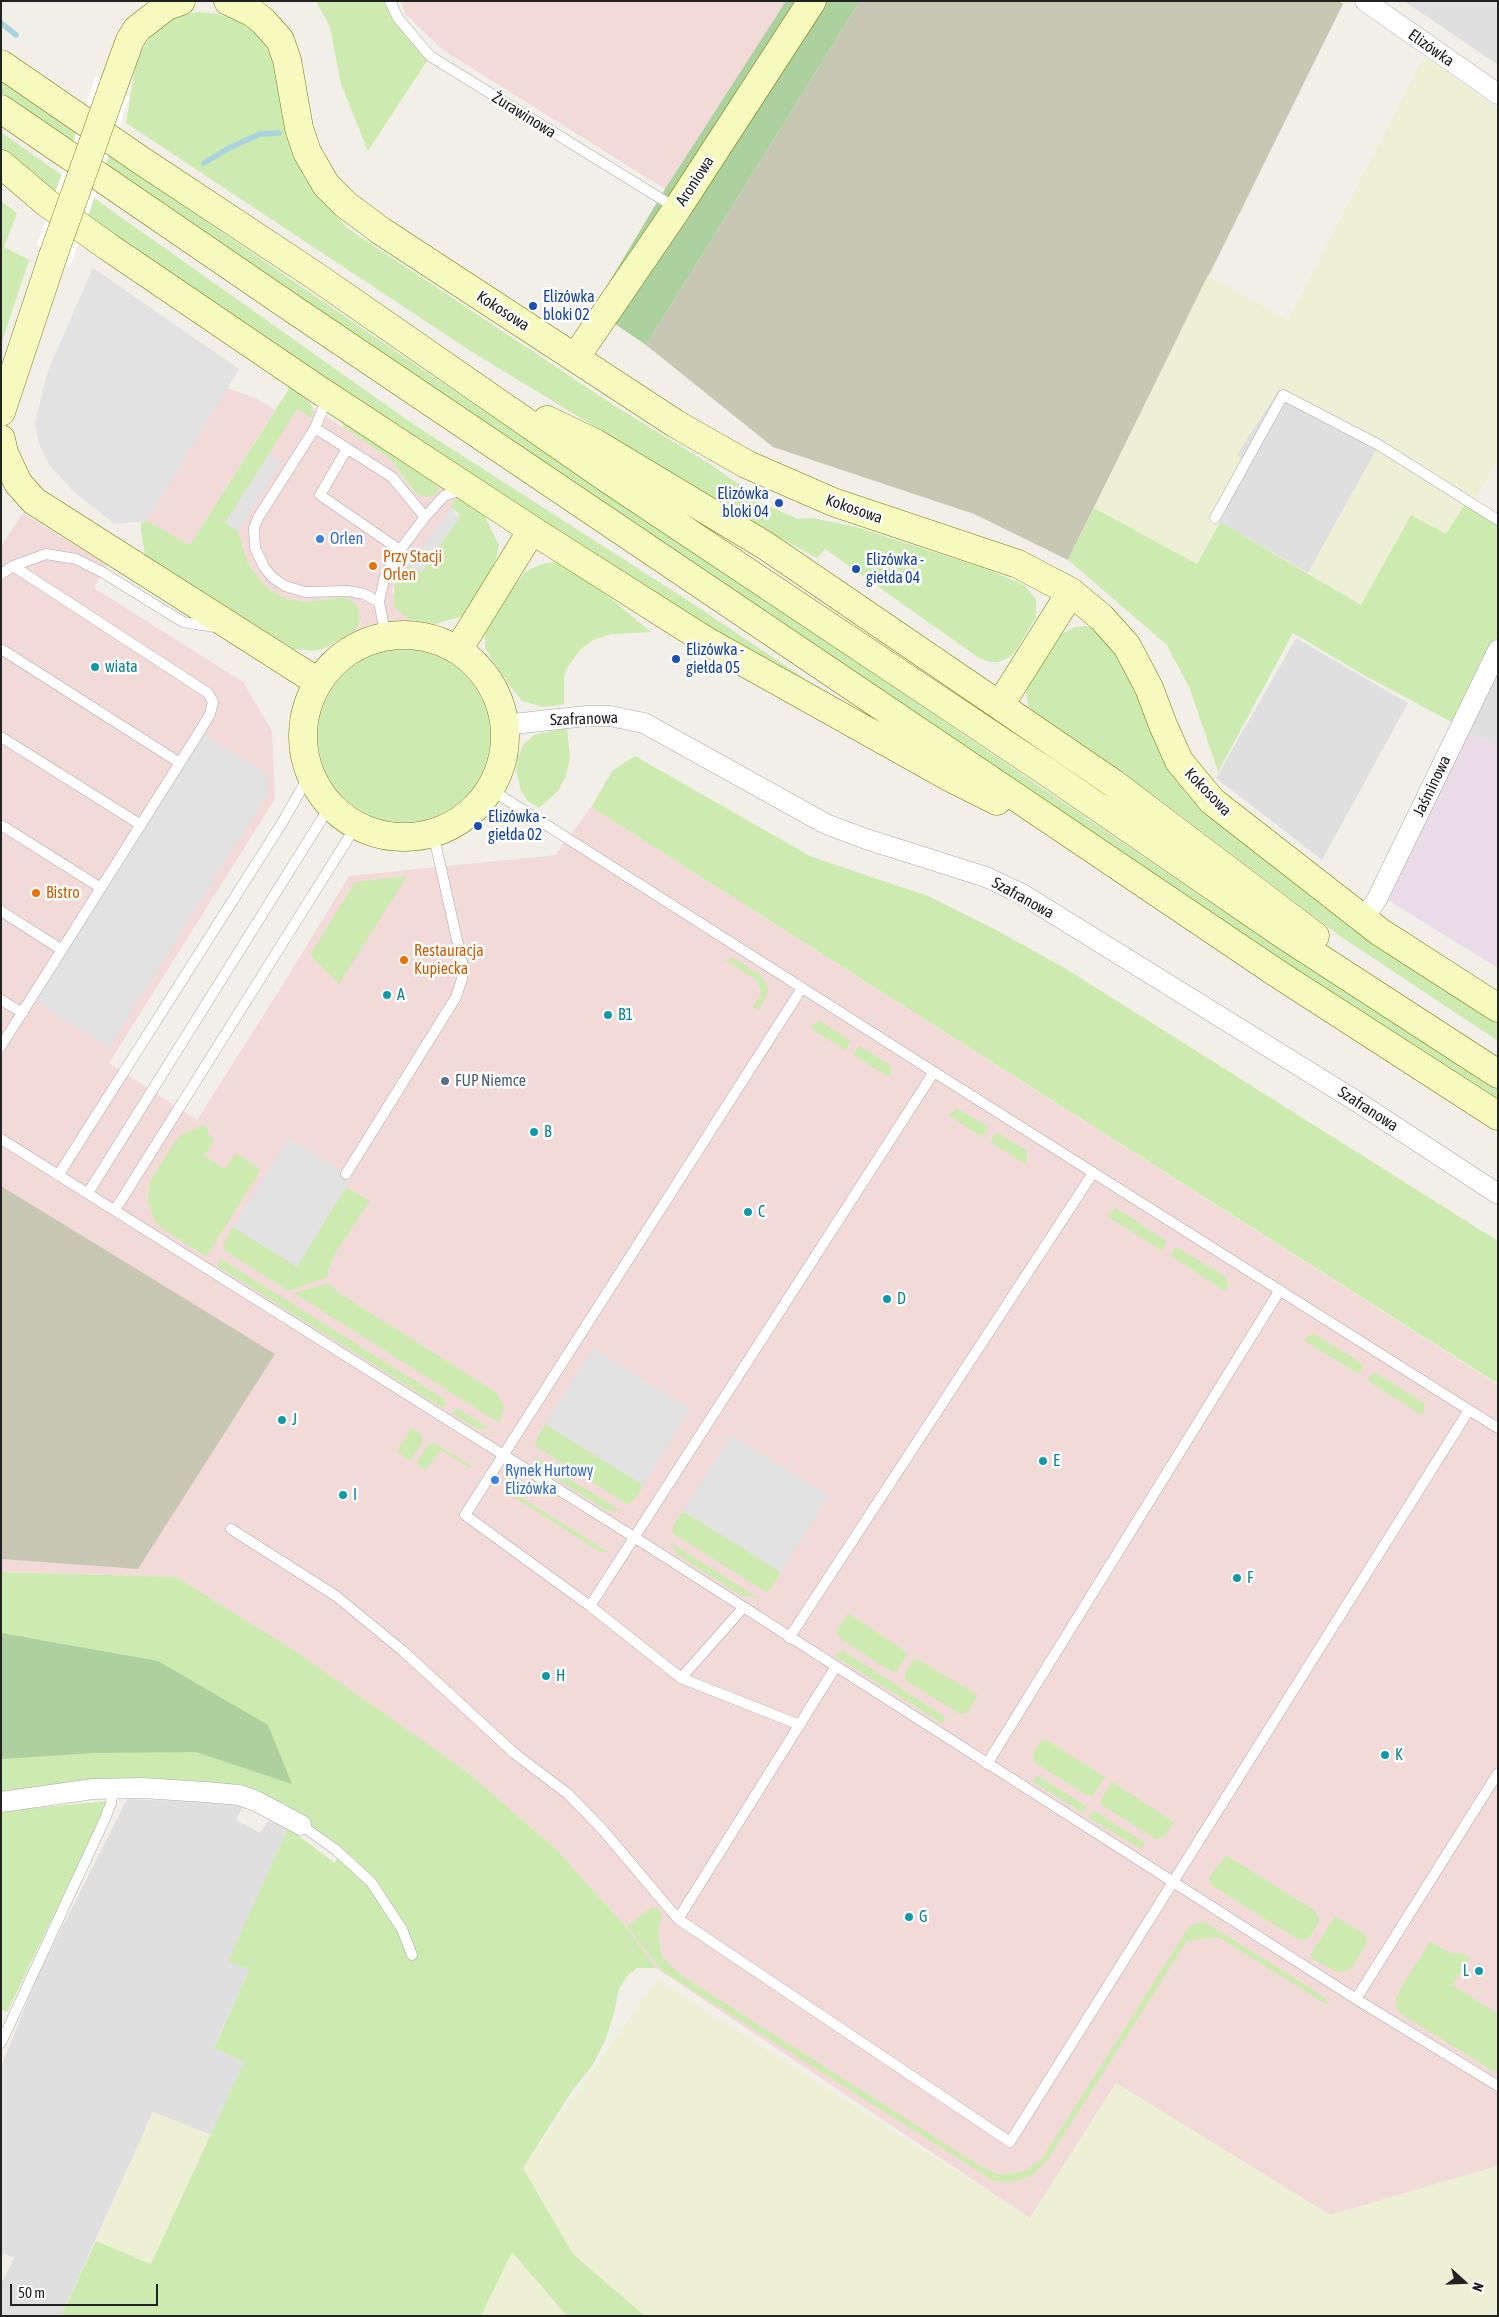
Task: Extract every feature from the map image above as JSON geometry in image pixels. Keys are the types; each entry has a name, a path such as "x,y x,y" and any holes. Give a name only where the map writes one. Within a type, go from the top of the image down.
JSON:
{"main road":[{"path":"1,412 53,256 130,40 137,29 161,9 181,1"},
{"name":"Kokosowa","path":"228,1 243,7 258,17 280,40 291,75 302,138 313,164 336,195 381,231 676,424 721,450 781,481 857,511 1018,564 1071,592 1102,618 1127,646 1149,688 1179,761 1201,790 1224,811 1363,920 1498,1008"},
{"name":"Aroniowa","path":"575,358 677,209 812,1"},
{"path":"1,64 760,581 1047,772 1281,934 1498,1074"},
{"path":"1,109 290,307 1278,974 1498,1116"},
{"path":"1,164 47,204 262,352 467,488 708,642 951,778 1090,846"},
{"path":"468,381 595,443 695,501 766,546 1113,783 1244,881 1342,958 1390,1004"},
{"path":"1,439 4,452 18,483 34,501 318,682"},
{"path":"458,650 532,530"},
{"path":"1000,705 1071,592"},
{"path":"413,635 429,638 458,650 474,662 496,693 504,725 505,744 502,760 490,789 479,804 466,816 450,826 433,833 402,838 386,836 356,826 330,806 318,791 305,758 303,727 310,696 318,682 330,667 345,654 362,644 386,637 413,635"}],"street":[{"name":"Elizówka","path":"1365,1 1498,94"},
{"name":"Jaśminowa","path":"1363,920 1377,899 1498,650"},
{"name":"Szafranowa","path":"504,725 586,716 610,716 644,723 826,824 866,839 986,877 1022,894 1356,1101 1498,1194"},
{"path":"1,1802 93,1788 142,1788 239,1795 256,1801 301,1825"}],"lane":[{"name":"Żurawinowa","path":"390,1 398,18 430,56 677,209"},
{"path":"316,388 324,406 314,428 258,518 253,537 258,557 272,577 285,586 305,592 348,591 364,594 378,602"},
{"path":"1215,518 1283,395 1379,445 1498,520"},
{"path":"314,428 392,477 425,517"},
{"path":"347,449 320,495 400,550"},
{"path":"386,637 378,602 385,576 400,550 444,496 467,488"},
{"path":"1,574 13,566 46,554 76,559 102,572 183,622 236,630"},
{"path":"1,1046 180,763 210,714 213,702 208,693 13,566"},
{"path":"1,649 180,763"},
{"path":"1,737 141,825"},
{"path":"59,1174 277,831 310,774"},
{"path":"490,789 1498,1428"},
{"path":"88,1193 330,806"},
{"path":"1,825 101,888"},
{"path":"115,1210 356,826"},
{"path":"346,1174 456,997 462,979 462,962 433,833"},
{"path":"1,911 62,950"},
{"path":"800,1725 681,1678 590,1606 465,1515 802,988"},
{"path":"1,1000 23,1013"},
{"path":"590,1606 934,1072"},
{"path":"1,1139 502,1456 634,1537 835,1668 1356,1999 1498,2086"},
{"path":"789,1638 1093,1173"},
{"path":"987,1764 1280,1290"},
{"path":"231,1529 336,1596 402,1651 514,1753 568,1794 602,1828 678,1919 1010,2142 1469,1410"},
{"path":"681,1678 743,1608"},
{"path":"678,1919 835,1668"},
{"path":"1356,1999 1498,1773"},
{"path":"1,2043 104,1821 111,1803 113,1788"},
{"path":"301,1825 372,1882 402,1929 412,1956"}],"shaded area":[{"path":"401,1 786,1 665,189 443,50 405,14"},
{"path":"860,1 1340,1 1343,4 1068,560 974,514 773,447 646,345"},
{"path":"1404,1 1498,1 1498,65"},
{"path":"1424,56 1498,109 1498,458 1477,496 1446,534 1411,515 1361,605 1308,573 1379,445 1279,389 1237,455 1249,462 1197,564 1094,508 1208,275 1288,321"},
{"path":"93,268 239,369 147,521 115,524 75,493 50,466 39,444 35,424 47,373"},
{"path":"227,388 257,399 275,410 190,545 147,521"},
{"path":"1279,389 1379,445 1308,573 1220,522 1249,462 1236,456"},
{"path":"312,407 390,459 413,491 437,482 465,500 452,506 455,513 421,572 405,568 395,583 392,592 408,619 413,621 385,622 356,630 361,623 354,602 345,597 304,602 287,599 271,591 248,563 238,531 225,523 297,408 313,411"},
{"path":"269,454 282,462 238,531 225,523"},
{"path":"450,509 460,517 421,572 410,565"},
{"path":"23,513 107,565 94,588 243,682 272,731 275,799 109,1063 197,1120 349,876 556,855 591,807 1498,1385 1498,2166 1330,2215 1116,2083 1030,2218 656,1968 625,1926 557,1850 467,1772 176,1577 1,1572 1,546"},
{"path":"1296,638 1408,703 1322,860 1216,778"},
{"path":"1498,673 1498,746 1469,731"},
{"path":"200,731 266,774 268,793 109,1048 32,999"},
{"path":"1469,731 1498,746 1498,968 1386,899"},
{"path":"288,1138 352,1177 297,1267 233,1227"},
{"path":"1,1186 275,1354 138,1569 1,1559"},
{"path":"593,1348 690,1409 643,1485 545,1424"},
{"path":"731,1435 829,1496 781,1572 683,1511"},
{"path":"127,1799 244,1804 236,1820 260,1833 270,1819 288,1828 229,1961 249,1970 214,2047 244,2062 211,2135 153,2112 61,2316 1,2316 1,2284 14,2258 1,2252 1,2067 38,1975"},
{"path":"657,1980 1030,2218 1116,2083 1330,2215 1498,2166 1498,2316 645,2316 573,2254 523,2168"},
{"path":"153,2112 211,2135 151,2264 96,2241"},
{"path":"512,2252 567,2316 481,2316"}],"green space":[{"path":"316,1 390,1 430,56 368,151 341,84 330,27"},
{"path":"786,1 860,1 646,345 593,309 665,189"},
{"path":"198,12 218,14 235,19 251,29 266,47 276,68 285,127 304,177 347,228 615,406 713,466 744,488 745,496 798,519 813,518 856,527 986,569 1024,585 1036,599 1036,617 1015,652 1010,657 998,662 989,662 979,658 825,549 817,558 756,525 469,350 126,123 136,63 146,43 159,27 180,16"},
{"path":"1,81 423,370 689,548 1211,903 1498,1089 1498,1104 1111,849 927,720 193,226 1,93"},
{"path":"1,132 413,424 695,605 820,689 747,651 403,432 125,242 6,157 1,153"},
{"path":"1,201 17,213 4,247 29,260 1,344"},
{"path":"290,387 299,392 311,404 313,411 311,418 297,409 226,523 238,531 248,563 271,591 287,599 304,602 345,597 354,602 358,608 360,623 356,630 323,649 314,651 294,649 145,555 141,531 141,522 147,521 190,545"},
{"path":"343,423 437,482 438,491 431,497 417,495 390,459 343,427"},
{"path":"459,499 482,511 499,545 496,559 482,591 467,612 460,617 435,624 408,619 394,606 394,585 409,566 421,572 460,516 451,506 454,500"},
{"path":"1467,501 1498,520 1498,650 1461,727 1362,674 1293,633 1218,772 1190,689 1167,645 1068,560 1094,508 1197,564 1220,522 1361,605 1411,515 1446,534"},
{"path":"561,561 603,592 651,632 611,634 593,640 580,650 567,668 564,677 564,704 543,707 522,701 510,686 485,648 485,630 510,590 527,571 542,564"},
{"path":"1075,627 1094,627 1122,656 1170,769 1187,794 1209,814 1498,1021 1498,1041 1340,936 1159,799 1035,717 1028,705 1026,692 1040,660 1058,636"},
{"path":"396,650 412,650 437,656 445,660 459,669 471,681 484,703 490,736 484,769 471,791 459,803 437,816 412,822 396,822 371,816 363,812 349,803 337,791 324,769 318,744 318,728 324,703 328,695 337,681 349,669 371,656"},
{"path":"567,728 570,758 566,776 558,791 539,808 528,801 521,791 516,770 517,759 524,744 534,735"},
{"path":"635,756 812,857 928,896 996,930 1063,967 1498,1241 1498,1384 591,807 613,770"},
{"path":"407,876 339,984 310,955 355,882"},
{"path":"731,958 759,974 766,983 768,990 759,1010 753,1007 761,994 758,981 725,960"},
{"path":"821,1021 849,1040 850,1043 845,1050 811,1029 813,1024"},
{"path":"858,1047 890,1065 891,1073 889,1077 853,1055"},
{"path":"957,1108 987,1126 988,1129 982,1137 948,1115"},
{"path":"203,1125 207,1127 209,1135 214,1140 204,1156 225,1169 236,1153 261,1170 206,1257 160,1227 153,1218 148,1200 150,1181 179,1136"},
{"path":"998,1133 1027,1151 1027,1162 1025,1164 990,1142 995,1134"},
{"path":"346,1187 370,1201 336,1252 327,1272 328,1277 288,1291 224,1250 223,1244 233,1227 297,1266"},
{"path":"1116,1208 1165,1240 1166,1243 1162,1251 1107,1216 1108,1213"},
{"path":"1174,1248 1178,1248 1226,1277 1228,1285 1226,1289 1224,1291 1171,1256"},
{"path":"221,1259 444,1399 446,1403 443,1408 217,1266"},
{"path":"329,1283 339,1293 494,1391 504,1407 499,1423 294,1293"},
{"path":"1314,1334 1361,1363 1363,1368 1359,1374 1304,1341 1308,1336"},
{"path":"1373,1373 1376,1373 1424,1403 1425,1410 1421,1415 1367,1380"},
{"path":"457,1408 489,1428 478,1429 451,1413"},
{"path":"545,1424 643,1485 639,1494 628,1505 535,1446"},
{"path":"411,1428 421,1434 422,1443 410,1461 397,1452"},
{"path":"434,1443 472,1466 471,1469 440,1450 426,1470 416,1463 427,1446"},
{"path":"533,1456 621,1511 606,1510 544,1471 538,1466"},
{"path":"506,1488 608,1552 600,1552 507,1493"},
{"path":"683,1511 781,1572 773,1586 766,1592 672,1533 674,1524"},
{"path":"670,1542 758,1598 742,1596 678,1555"},
{"path":"1,1572 176,1577 298,1653 467,1772 557,1850 625,1926 656,1968 637,1968 627,1976 619,1989 605,2041 592,2066 572,2091 523,2168 573,2254 645,2316 567,2316 512,2252 481,2316 61,2316 96,2241 151,2264 244,2062 214,2048 249,1970 228,1961 288,1828 335,1863 341,1851 285,1804 225,1785 1,1802"},
{"path":"848,1613 908,1653 897,1671 892,1672 839,1638 837,1630"},
{"path":"1,1633 158,1661 268,1725 292,1784 196,1752 95,1753 1,1759"},
{"path":"842,1650 944,1716 943,1724 835,1656"},
{"path":"915,1658 978,1695 967,1713 960,1714 906,1681 904,1675"},
{"path":"1043,1738 1105,1777 1093,1795 1088,1796 1034,1762 1033,1753"},
{"path":"1038,1776 1086,1806 1083,1813 1032,1781"},
{"path":"1112,1782 1174,1822 1164,1837 1156,1839 1102,1805 1100,1801"},
{"path":"109,1801 7,2012 1,2009 1,1811"},
{"path":"1093,1810 1145,1843 1141,1849 1089,1818"},
{"path":"1226,1855 1315,1911 1319,1918 1319,1923 1308,1939 1299,1940 1211,1885 1209,1878"},
{"path":"652,1907 657,1908 662,1914 658,1932 662,1957 679,1974 985,2169 1002,2175 1024,2171 1041,2160 1187,1930 1193,1924 1204,1922 1208,1924 1323,1996 1328,2002 1327,2005 1218,1937 1187,1941 1047,2161 1031,2176 1020,2180 1009,2182 992,2180 662,1971 627,1926"},
{"path":"1335,1916 1364,1934 1367,1939 1367,1943 1351,1969 1339,1973 1309,1957"},
{"path":"1430,1942 1451,1953 1461,1953 1470,1958 1452,1985 1498,2014 1498,2074 1401,2014 1396,2007 1399,1991"}],"pier":[{"path":"96,76 129,98 70,267 37,245"}],"waterway":[{"path":"1,23 16,35"},
{"path":"204,163 229,148 260,134 279,133"}],"place":[{"name":"Elizówka bloki 02","path":"533,306"},
{"name":"Elizówka bloki 04","path":"779,503"},
{"name":"Orlen","path":"320,539"},
{"name":"Przy Stacji Orlen","path":"373,566"},
{"name":"Elizówka - giełda 04","path":"856,569"},
{"name":"Elizówka - giełda 05","path":"676,659"},
{"name":"wiata","path":"95,667"},
{"name":"Elizówka - giełda 02","path":"478,826"},
{"name":"Bistro","path":"36,893"},
{"name":"Restauracja Kupiecka","path":"404,960"},
{"name":"A","path":"387,995"},
{"name":"B1","path":"608,1015"},
{"name":"FUP Niemce","path":"445,1081"},
{"name":"B","path":"534,1132"},
{"name":"C","path":"748,1212"},
{"name":"D","path":"887,1299"},
{"name":"J","path":"282,1420"},
{"name":"E","path":"1043,1461"},
{"name":"Rynek Hurtowy Elizówka","path":"495,1480"},
{"name":"I","path":"343,1495"},
{"name":"F","path":"1237,1578"},
{"name":"H","path":"546,1676"},
{"name":"K","path":"1385,1755"},
{"name":"G","path":"909,1917"},
{"name":"L","path":"1479,1971"}]}
